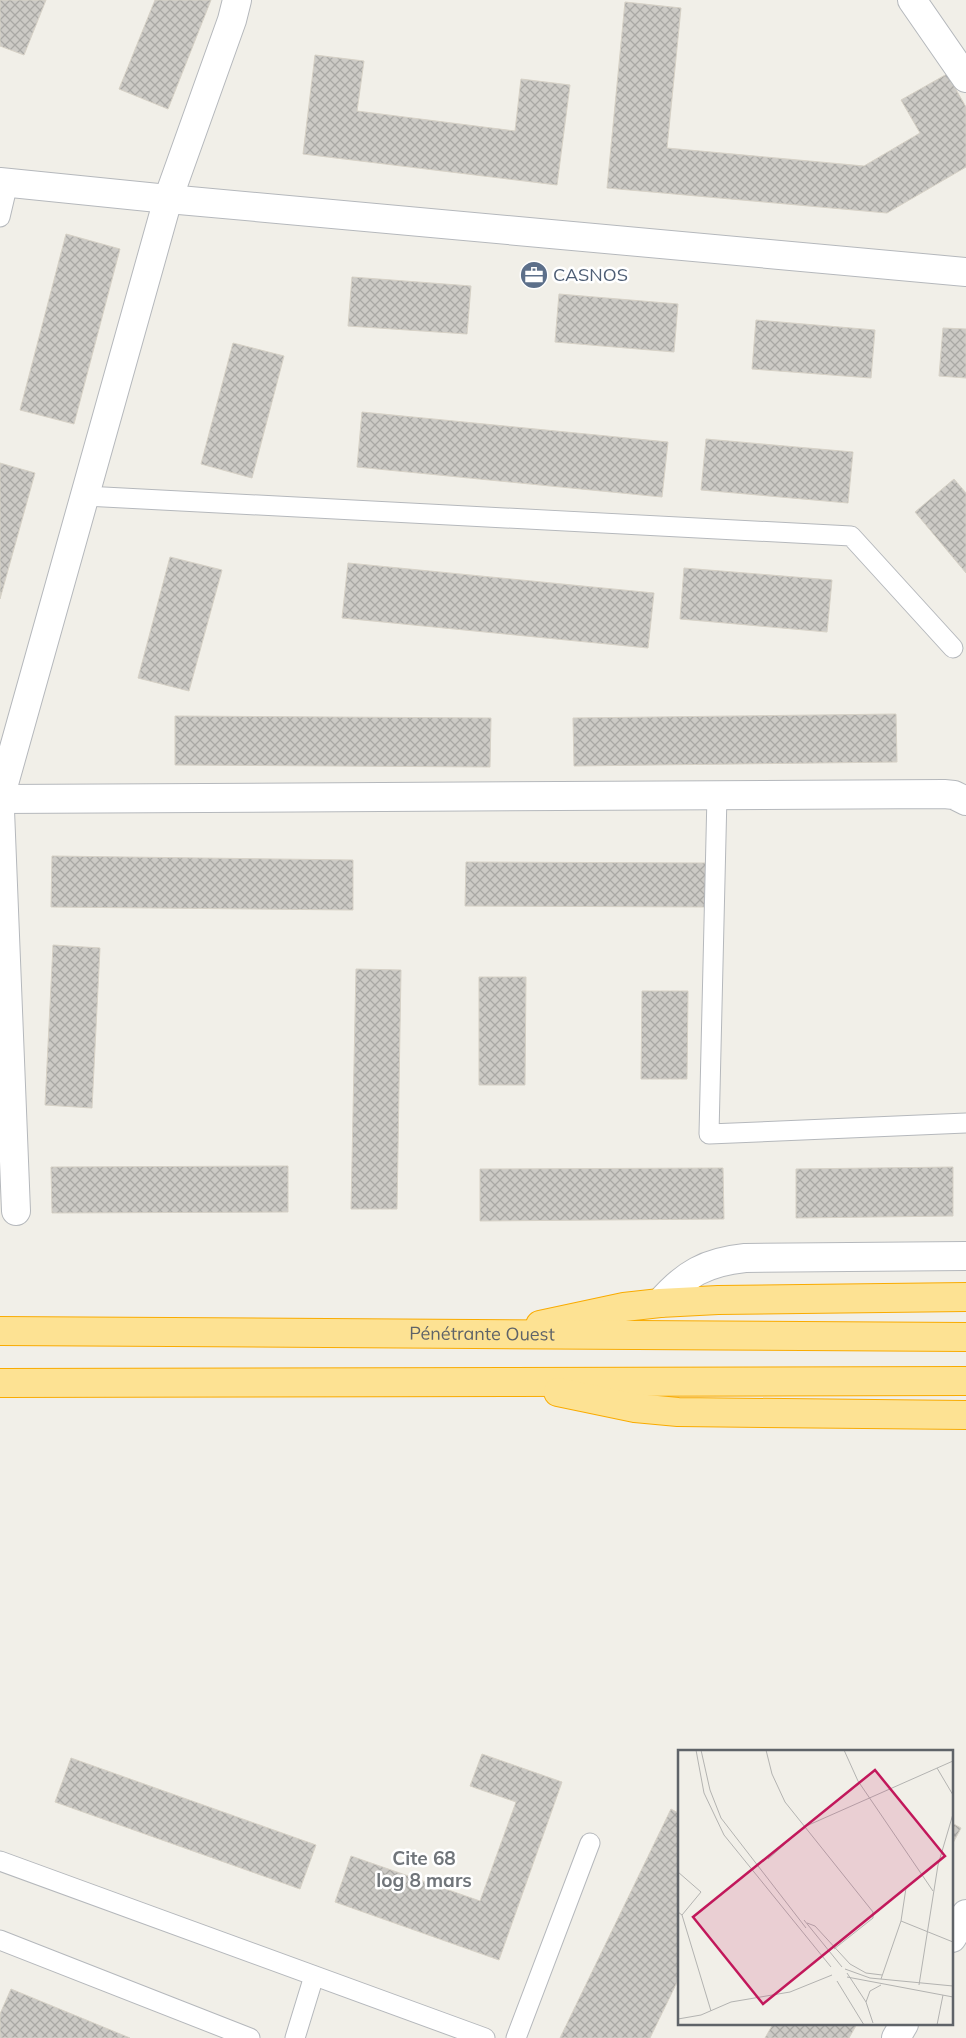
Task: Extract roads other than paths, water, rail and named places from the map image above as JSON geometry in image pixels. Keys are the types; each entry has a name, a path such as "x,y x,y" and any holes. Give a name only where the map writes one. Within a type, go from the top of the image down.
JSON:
{"highway":[{"path":"501,1335 582,1315 660,1303 718,1300 966,1297"},
{"name":"Pénétrante Ouest","path":"0,1331 966,1337"},
{"path":"0,1383 966,1381"},
{"path":"521,1382 635,1408 678,1412 966,1415"}],"street":[{"path":"238,0 168,199 0,799 944,794 966,801"},
{"path":"912,0 966,78"},
{"path":"4,182 168,199 966,272"},
{"path":"0,810 16,1211"},
{"path":"660,1303 688,1275 706,1266 725,1260 745,1258 966,1256"},
{"path":"954,1935 966,1914"},
{"path":"896,2038 903,2026"}],"lane":[{"path":"0,217 4,182"},
{"path":"85,496 851,536 953,648"},
{"path":"717,795 709,1134 966,1123"},
{"path":"516,2038 590,1843"},
{"path":"0,1861 485,2038"},
{"path":"0,1940 250,2038"},
{"path":"295,2038 314,1976"}],"place":[{"name":"CASNOS","path":"534,275"}],"district":[{"name":"Cite 68 log 8 mars","path":"424,1869"}]}
